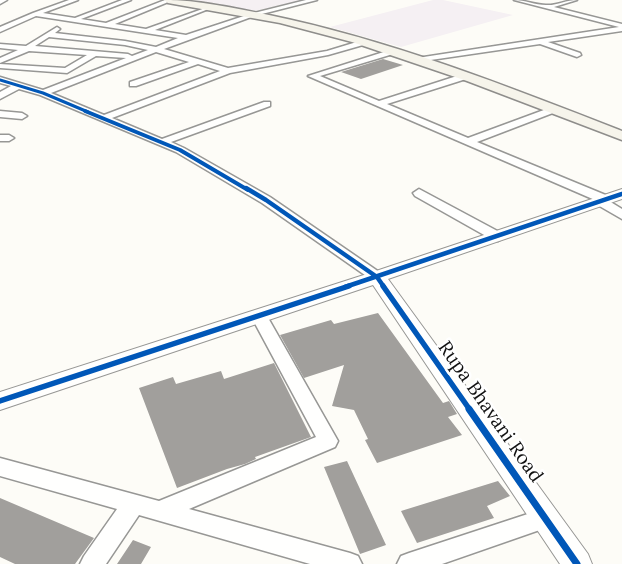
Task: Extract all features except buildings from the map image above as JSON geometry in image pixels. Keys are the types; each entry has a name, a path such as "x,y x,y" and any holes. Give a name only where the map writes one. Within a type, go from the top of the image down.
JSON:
{"main road":[{"path":"169,0 317,29 417,60 555,109 622,136"}],"street":[{"path":"0,2 4,0"},
{"path":"0,30 35,14 75,0"},
{"path":"0,61 28,48 74,20 128,0"},
{"path":"108,24 169,0"},
{"path":"43,93 133,57 252,15 314,0"},
{"path":"517,0 622,28"},
{"path":"546,7 574,0"},
{"path":"147,31 209,7"},
{"path":"35,14 108,24 186,38"},
{"path":"417,60 622,28"},
{"path":"49,35 125,43 155,49 228,71"},
{"path":"542,42 577,55"},
{"path":"104,118 228,71 328,53 360,43"},
{"path":"0,46 133,57"},
{"path":"390,52 312,76 467,142 609,198 622,215"},
{"path":"0,66 67,71 94,54"},
{"path":"133,84 197,62"},
{"path":"378,104 463,77"},
{"path":"0,80 43,93 180,150 266,200 378,277"},
{"path":"0,96 19,85"},
{"path":"162,142 267,104"},
{"path":"467,142 555,109"},
{"path":"0,114 22,116"},
{"path":"419,193 498,237"},
{"path":"1,402 498,237 609,198"},
{"name":"Rupa Bhavani Road","path":"378,277 577,564"},
{"path":"158,512 328,441 259,316"},
{"path":"0,466 30,473 158,512 350,564"},
{"path":"92,564 133,505"},
{"path":"409,564 546,518"}],"shaded area":[{"path":"196,0 304,0 255,11"},
{"path":"433,0 443,0 513,15 401,47 330,27"}],"cycle path":[{"path":"0,80 43,93 180,150 266,200 377,277 577,564"},
{"path":"0,401 622,194"}]}
